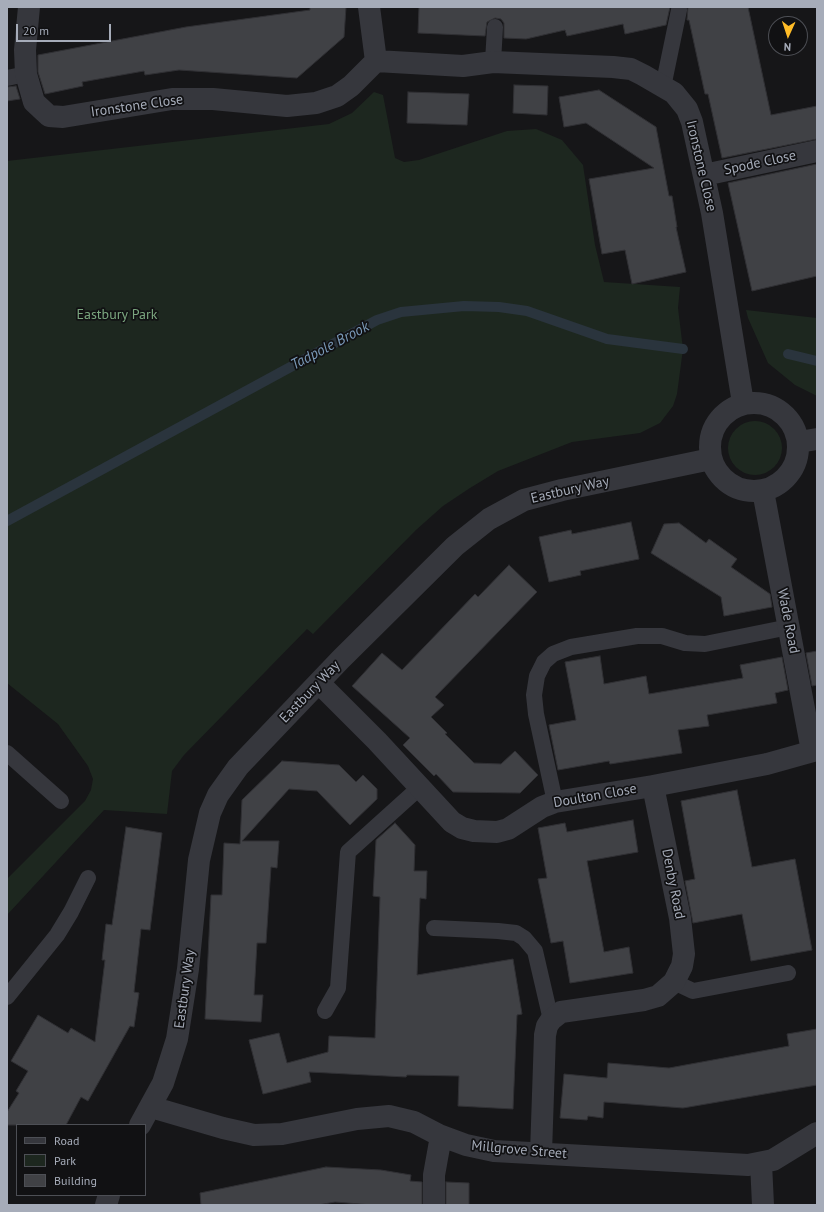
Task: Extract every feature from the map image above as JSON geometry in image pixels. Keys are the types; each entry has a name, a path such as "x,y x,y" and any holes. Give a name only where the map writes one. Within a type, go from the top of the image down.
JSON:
{"street":[{"name":"Ironstone Close","path":"29,7 25,50 16,76 34,102 49,116 63,117 172,99 213,99 287,106 316,103 337,96 351,86 376,61 463,66 493,62 631,69 674,93 687,109 692,122 704,175 743,403"},
{"path":"368,7 376,61"},
{"name":"Spode Close","path":"704,175 817,151"},
{"path":"743,403 762,404 780,410 789,419 796,430 808,441 798,456 794,468 786,479 775,487 763,491 751,492 740,490 731,485 715,469 711,459 710,444 713,431 720,419 730,409 743,403"},
{"name":"Eastbury Way","path":"141,1124 151,1107 172,1062 188,969 199,860 210,813 218,795 238,767 455,546 471,531 494,516 524,500 562,490 711,459"},
{"name":"Wade Road","path":"763,491 789,627 815,750"},
{"name":"Doulton Close","path":"319,683 382,745 419,788 452,822 462,828 474,831 497,832 508,829 542,807 555,802 653,786 767,764 815,750"},
{"name":"Denby Road","path":"551,1020 561,1012 644,1000 658,996 674,982 682,966 684,954 683,940 653,786"},
{"path":"541,1152 546,1035 547,1026 551,1020"},
{"name":"Millgrove Street","path":"151,1107 223,1128 254,1135 282,1134 357,1118 389,1116 414,1122 441,1136 466,1145 494,1151 541,1152 748,1166 773,1160 817,1133"},
{"path":"434,1205 434,1176 441,1136"},
{"path":"761,1163 763,1205"}],"lane":[{"path":"663,87 679,10"},
{"path":"493,62 495,27"},
{"path":"555,802 536,714 534,695 537,676 544,662 552,654 571,647 637,636 662,636 685,643 705,644 789,627"},
{"path":"7,753 61,801"},
{"path":"325,1012 338,988 348,852 419,788"},
{"path":"7,997 57,935 71,912 88,878"},
{"path":"434,928 498,930 516,933 524,938 535,951 551,1020"},
{"path":"674,982 692,990 788,973"}],"green space":[{"name":"Eastbury Park","path":"374,92 383,95 395,158 404,162 419,160 507,131 536,129 562,140 583,165 595,245 604,282 680,287 678,308 683,349 677,394 673,406 660,423 640,433 572,442 498,471 443,506 416,530 313,634 307,629 184,755 172,771 167,814 104,810 7,915 7,879 85,801 91,790 93,779 88,766 58,724 7,683 7,161 329,124 352,113"},
{"path":"746,310 817,318 817,396 795,385 768,363 748,318"},
{"path":"750,421 760,421 770,425 778,433 782,443 782,453 778,463 770,471 760,475 750,475 740,471 732,463 728,453 728,443 732,433 740,425"}],"building":[{"path":"310,7 346,7 344,37 297,78 179,70 145,75 144,71 82,82 83,86 45,94 38,72 38,55 186,27 310,10"},
{"path":"419,7 670,7 666,25 625,34 623,24 567,36 565,30 526,39 504,38 504,23 501,19 495,18 487,22 485,36 418,33"},
{"path":"688,7 748,7 771,115 817,106 817,139 722,158 708,94 705,94 689,20 687,20"},
{"path":"514,85 548,86 547,115 513,113"},
{"path":"16,86 20,99 7,101 7,87"},
{"path":"599,90 656,127 669,196 672,196 676,227 686,272 632,284 625,250 602,254 589,179 654,168 586,123 564,127 559,97"},
{"path":"408,92 469,94 467,125 407,123"},
{"path":"817,164 817,276 752,291 728,183"},
{"path":"631,522 639,559 580,571 581,575 549,582 539,537 571,530 572,534"},
{"path":"679,523 706,543 709,539 737,559 731,567 770,594 772,607 724,616 721,597 651,553 664,524"},
{"path":"509,565 537,592 435,697 444,705 431,717 447,733 445,734 474,763 501,764 515,751 538,775 520,793 453,792 436,774 434,776 403,745 410,738 352,686 382,653 402,670 475,594 478,597"},
{"path":"817,651 817,685 812,686 806,653"},
{"path":"600,656 604,684 646,676 649,694 743,678 740,665 782,657 788,690 775,693 777,703 707,715 709,726 678,730 682,753 610,764 609,761 558,770 549,725 576,720 565,662"},
{"path":"282,761 339,765 356,782 363,775 377,789 377,799 350,825 317,791 289,789 242,841 279,841 277,868 271,867 266,943 257,943 254,995 263,995 261,1022 205,1019 211,895 222,895 224,843 240,844 242,800"},
{"path":"737,790 752,867 795,859 812,950 751,961 742,914 693,923 685,881 695,879 681,801"},
{"path":"633,820 638,852 587,861 604,952 629,947 633,973 570,983 563,941 551,943 538,879 547,878 538,828 565,823 567,832"},
{"path":"395,823 415,845 414,871 427,871 426,899 420,898 417,975 513,959 522,1014 517,1015 513,1109 458,1106 459,1076 407,1075 406,1077 309,1072 311,1082 263,1094 249,1040 279,1033 287,1063 328,1052 329,1036 375,1038 380,897 373,896 376,840"},
{"path":"126,827 162,833 150,930 141,929 134,992 139,993 134,1027 130,1026 88,1101 81,1097 67,1124 7,1125 7,1112 19,1093 16,1091 28,1071 11,1061 38,1015 68,1033 71,1028 95,1042 105,960 102,960 106,924 112,925"},
{"path":"817,1029 817,1085 683,1108 604,1102 603,1118 588,1116 587,1120 560,1118 564,1074 607,1078 608,1063 669,1068 789,1046 787,1034"},
{"path":"326,1167 381,1170 411,1175 410,1181 422,1182 422,1205 372,1205 335,1202 318,1205 201,1205 200,1193"},
{"path":"446,1182 469,1183 469,1205 446,1205"}],"waterway":[{"name":"Tadpole Brook","path":"7,521 377,320 401,312 464,306 499,307 527,311 607,339 683,349"},
{"name":"Tadpole Brook","path":"788,354 817,361"}]}
